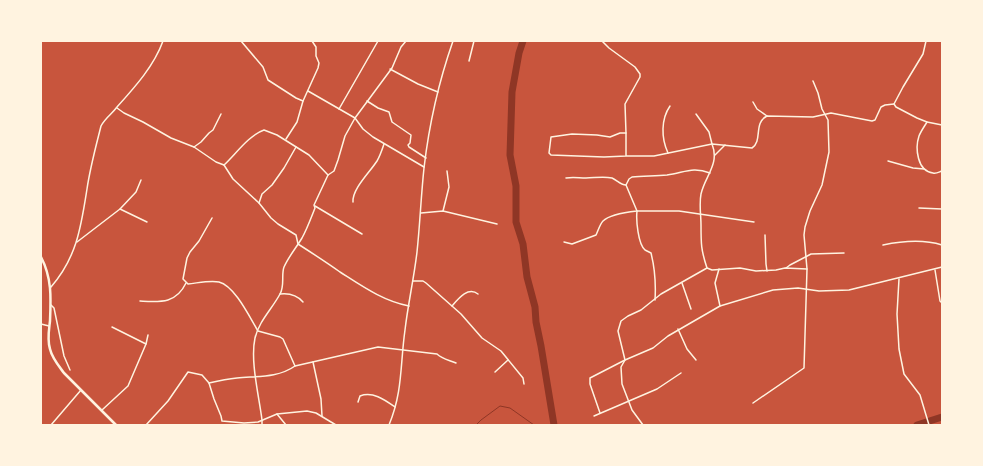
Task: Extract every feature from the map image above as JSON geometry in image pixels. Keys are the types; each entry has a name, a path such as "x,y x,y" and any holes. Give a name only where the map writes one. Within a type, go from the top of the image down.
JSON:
{"main road":[{"path":"41,257 47,270 51,287 49,345 54,360 64,373 116,425"}],"street":[{"path":"51,287 74,252 101,126 105,119 117,108 155,59 163,41"},
{"path":"241,41 263,67 268,80 296,98 303,100"},
{"path":"285,140 297,122 303,100 319,64 316,56 316,47 312,41"},
{"path":"339,109 378,41"},
{"path":"261,425 262,420 254,348 255,337 265,314 280,294 283,269 292,252 303,237 315,208 314,206 328,175 334,171 345,136 355,118 390,69 401,47 406,41"},
{"path":"389,425 396,407 401,378 405,330 414,281 424,168 438,92 453,41"},
{"path":"469,60 474,41"},
{"path":"602,41 635,67 640,74 640,77 625,104 626,156"},
{"path":"894,104 923,54 926,41"},
{"path":"390,69 418,84 438,92"},
{"path":"753,403 804,368 807,270 804,235 810,211 822,185 829,152 829,125 813,81"},
{"path":"308,91 355,118 363,129 373,137 424,168"},
{"path":"367,101 378,108 389,112 392,122 411,135 410,143 408,145 409,147 426,158"},
{"path":"753,102 757,109 767,116"},
{"path":"626,133 620,133 610,138 597,135 572,134 551,136 549,154 554,156 654,156 712,144 749,148 755,146 760,123 762,119 767,116 813,117 831,113 872,121 877,118 881,107 894,104"},
{"path":"894,104 896,107 908,114 927,122 942,125"},
{"path":"668,153 664,142 663,130 665,115 670,106"},
{"path":"117,108 171,138 194,147 224,166 233,179 259,203 264,211 278,224 287,228 296,235 298,244 358,284 379,296 396,304 409,306"},
{"path":"194,147 213,130 221,114"},
{"path":"696,114 709,132 715,156"},
{"path":"924,169 918,156 918,144 920,135 927,122"},
{"path":"224,166 239,149 262,130 285,140 309,155 328,175"},
{"path":"353,202 356,192 377,160 384,144"},
{"path":"707,268 701,248 701,194 715,156 726,145"},
{"path":"259,203 262,194 272,185 296,147"},
{"path":"888,161 913,168 924,169 934,173 942,171"},
{"path":"655,300 656,281 651,253 646,251 640,238 636,217 637,211 626,185 632,177 666,175 695,169 710,173"},
{"path":"443,212 449,187 447,171"},
{"path":"566,178 574,176 586,178 607,178 614,179 623,185 626,185"},
{"path":"77,242 120,209 136,192 141,180"},
{"path":"314,206 362,234"},
{"path":"919,208 942,209"},
{"path":"120,209 148,222"},
{"path":"564,242 572,244 596,235 603,221 606,219 628,212 637,211 679,211 754,222"},
{"path":"421,213 443,212 497,224"},
{"path":"186,283 183,279 190,252 199,241 212,218"},
{"path":"765,234 767,271"},
{"path":"883,245 921,241 933,242 942,245"},
{"path":"785,268 811,254 844,253"},
{"path":"600,413 590,384 590,378 625,360 653,348 668,336 720,306 773,290 798,288 819,291 849,290 899,279 942,267"},
{"path":"642,425 628,400 621,380 621,367 625,360 618,331 619,324 628,316 642,310 661,294 707,268 740,268 756,271 785,268 807,270"},
{"path":"719,269 715,283 720,306"},
{"path":"935,270 940,301 942,303"},
{"path":"899,279 897,314 899,349 904,374 920,395 929,425"},
{"path":"414,281 423,281 426,283 452,306 482,338 501,351 523,378 524,384"},
{"path":"186,283 218,282 231,288 248,312 258,331 283,339 295,366"},
{"path":"140,301 166,300 173,298 179,295 186,283"},
{"path":"682,283 691,309"},
{"path":"452,306 466,293 473,291 478,294"},
{"path":"280,294 296,296 303,302"},
{"path":"51,305 54,308 64,356 70,370"},
{"path":"41,324 49,326"},
{"path":"112,327 146,344"},
{"path":"678,330 687,349 696,360"},
{"path":"102,410 128,386 148,336"},
{"path":"209,383 280,374 295,366 378,347 437,354 440,358 448,359 456,363"},
{"path":"495,372 508,360"},
{"path":"313,362 322,399 322,416"},
{"path":"146,425 168,401 188,372 202,374 209,383 214,399 222,416 222,421 244,423 258,422 277,414 307,411 322,416 336,425"},
{"path":"594,416 628,400 657,389 681,373"},
{"path":"51,425 81,390"},
{"path":"358,402 360,396 369,395 383,399 396,407"},
{"path":"277,414 286,425"},
{"path":"258,422 261,425"}],"waterway":[{"path":"523,41 519,53 512,92 510,155 516,186 516,222 523,244 527,277 535,307 536,322 554,425"},
{"path":"476,425 500,406 510,408 534,425"},
{"path":"917,425 942,417"}]}
